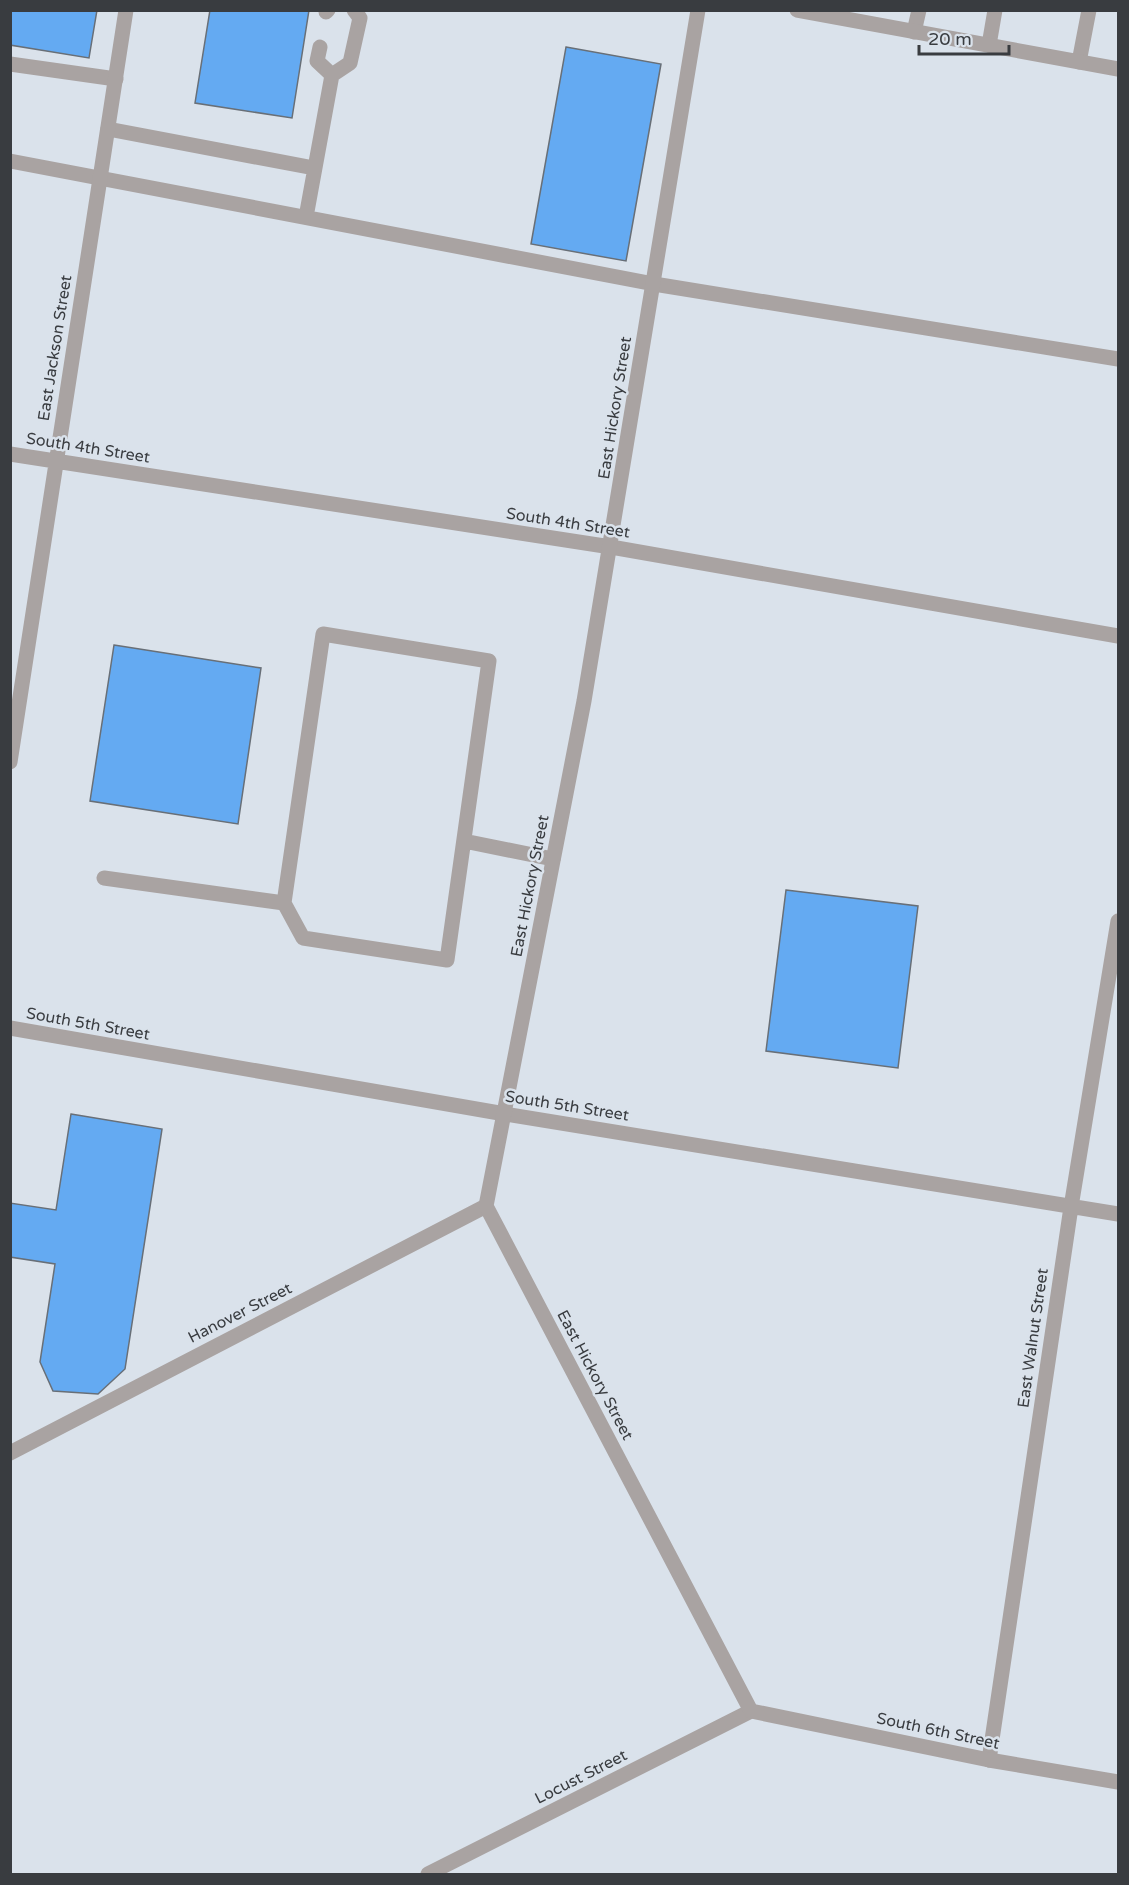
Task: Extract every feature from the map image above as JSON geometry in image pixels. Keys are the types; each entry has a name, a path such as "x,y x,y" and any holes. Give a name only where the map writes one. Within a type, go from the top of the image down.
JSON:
{"street":[{"name":"East Jackson Street","path":"10,762 126,10"},
{"path":"306,217 332,75 350,63 360,18 354,10"},
{"name":"East Hickory Street","path":"698,10 610,547 554,859 486,1206 751,1711"},
{"path":"797,10 1119,69"},
{"path":"915,32 919,10"},
{"path":"989,45 995,10"},
{"path":"1079,62 1089,10"},
{"path":"320,47 317,61 332,75"},
{"path":"10,63 116,79"},
{"path":"108,129 314,168"},
{"path":"10,161 654,284 1119,359"},
{"name":"South 4th Street","path":"10,454 610,547 1119,636"},
{"path":"323,634 489,661 464,841 447,960 303,938 284,903 323,634"},
{"path":"464,841 554,859"},
{"path":"104,879 284,903"},
{"name":"East Walnut Street","path":"989,1760 1071,1207 1119,921"},
{"name":"South 5th Street","path":"10,1028 505,1114 1119,1214"},
{"name":"Hanover Street","path":"10,1453 486,1206"},
{"name":"South 6th Street","path":"751,1711 989,1760 1119,1782"},
{"name":"Locust Street","path":"428,1875 751,1711"}],"building":[{"path":"10,10 97,10 89,58 10,45"},
{"path":"210,10 309,10 292,118 195,103"},
{"path":"566,47 661,64 626,261 531,244"},
{"path":"114,645 261,668 238,824 90,801"},
{"path":"786,890 918,906 898,1068 766,1051"},
{"path":"71,1114 162,1129 125,1369 98,1394 53,1391 40,1362 55,1264 10,1257 10,1203 56,1210"}]}
